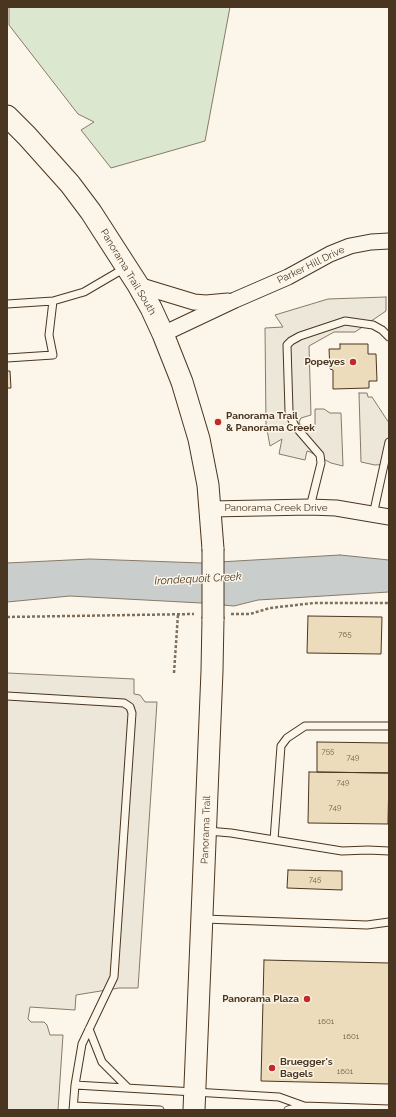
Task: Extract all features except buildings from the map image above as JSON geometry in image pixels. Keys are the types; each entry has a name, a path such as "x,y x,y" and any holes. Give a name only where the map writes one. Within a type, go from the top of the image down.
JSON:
{"main road":[{"name":"Panorama Trail South","path":"7,116 70,184 91,212 127,267 151,308 182,382 197,432 208,486 213,549"},
{"name":"Panorama Trail","path":"194,1101 212,671 213,549"}],"street":[{"name":"Parker Hill Drive","path":"163,334 288,277 330,254 350,246 371,242 389,241"},
{"name":"Parker Hill Drive","path":"138,285 194,302 206,303 235,300"},
{"name":"Panorama Creek Drive","path":"211,509 310,506 336,508 389,518"}],"lane":[{"path":"7,303 54,301 84,292 127,267"},
{"path":"7,358 53,355 49,335 54,301"},
{"path":"310,506 321,463 320,455 295,426 290,416 287,345 300,336 345,321 373,325 382,330 389,337"},
{"path":"373,515 389,442"},
{"path":"7,696 124,703 130,707 132,713 114,976 82,1044 75,1086 74,1108 160,1110"},
{"path":"274,840 281,746 286,738 305,726 389,726"},
{"path":"206,831 231,833 342,851 389,851"},
{"path":"202,919 367,925 389,922"},
{"path":"89,1029 102,1062 128,1088"},
{"path":"75,1086 128,1088 194,1101 279,1097 304,1106"},
{"path":"288,1110 304,1106 389,1109"}],"path":[{"path":"174,673 178,614"}],"green space":[{"path":"9,7 230,7 205,141 111,168 81,130 94,122 78,114 9,25"}],"shaded area":[{"path":"386,297 386,311 355,332 334,332 309,346 311,415 301,418 299,422 301,426 315,428 315,409 324,409 330,413 341,413 343,466 331,463 307,451 305,460 279,454 282,439 270,446 266,424 265,328 283,327 275,315 328,299"},
{"path":"359,393 367,393 368,397 372,397 389,423 389,464 375,465 361,462"},
{"path":"7,673 134,679 134,694 140,695 145,702 157,702 138,988 119,988 76,995 75,1010 30,1007 28,1019 31,1022 44,1022 47,1025 50,1035 63,1035 58,1110 7,1110"}],"water":[{"name":"Irondequoit Creek","path":"340,555 389,560 389,592 258,600 234,606 70,596 7,602 7,563 90,559 202,563"}],"place":[{"name":"Popeyes","path":"353,362"},
{"name":"Panorama Trail & Panorama Creek","path":"218,422"},
{"name":"Panorama Plaza","path":"307,999"},
{"name":"Bruegger's Bagels","path":"272,1068"}]}
